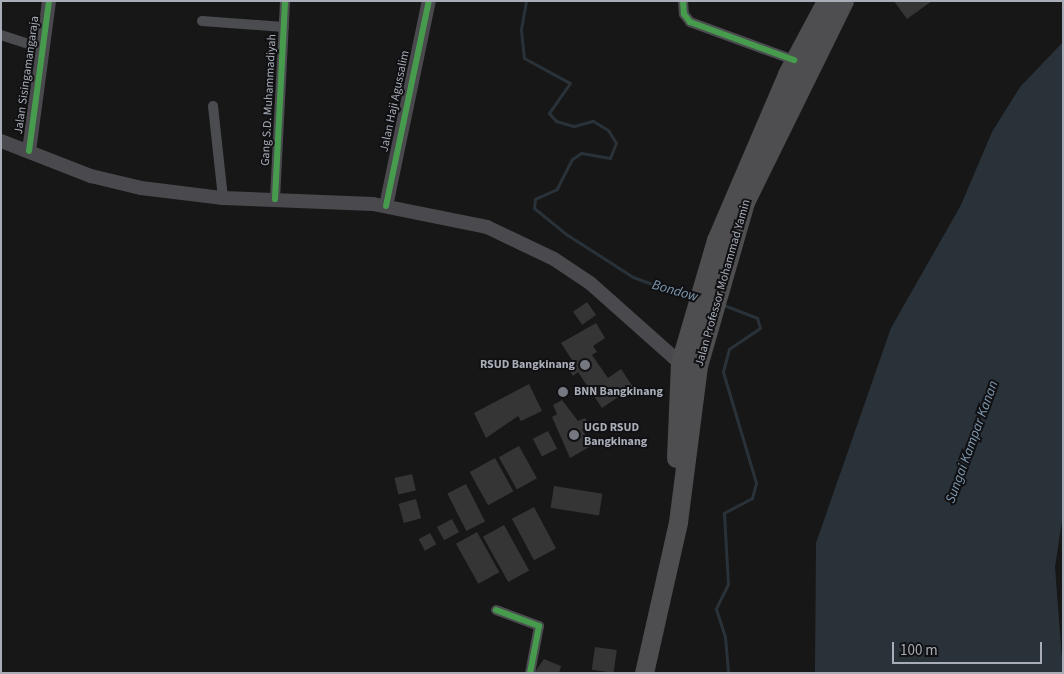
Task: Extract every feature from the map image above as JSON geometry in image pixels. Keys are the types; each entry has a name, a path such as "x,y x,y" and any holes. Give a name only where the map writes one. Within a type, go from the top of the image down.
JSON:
{"highway":[{"name":"Jalan Professor Mohammad Yamin","path":"644,673 678,522 698,366 701,324 740,178 794,60 827,12 844,1"},
{"name":"Jalan Professor Mohammad Yamin","path":"712,286 753,182 827,12"},
{"name":"Jalan Professor Mohammad Yamin","path":"636,673 652,613 674,479 680,363 686,343 701,324"}],"main road":[{"name":"Jalan Sisingamangaraja","path":"29,151 41,48 49,1"},
{"name":"Jalan Haji Agussalim","path":"386,206 429,1"},
{"path":"1,141 105,180 223,198 275,199 386,206 487,227 525,244 590,283 662,344 680,363"},
{"path":"662,344 686,343"}],"street":[{"name":"Gang S.D. Muhammadiyah","path":"275,199 285,1"},
{"path":"683,1 684,14 690,22 794,60"},
{"path":"202,21 284,27"},
{"path":"1,35 41,48"},
{"path":"213,106 223,198"},
{"path":"496,610 539,626 530,673"}],"water":[{"name":"Sungai Kampar Kanan","path":"1063,42 1063,514 1055,567 1063,673 815,673 816,543 891,328 961,205 992,132 1020,87"}],"building":[{"path":"894,1 932,1 907,19"},
{"path":"587,302 596,315 582,325 573,312"},
{"name":"RSUD Bangkinang","path":"596,323 605,338 593,346 597,352 592,355 608,378 621,369 633,387 602,408 578,372 573,376 567,367 574,363 561,343"},
{"path":"529,384 542,411 521,421 518,416 486,438 474,413"},
{"name":"UGD RSUD Bangkinang","path":"562,400 578,421 585,418 589,425 582,429 591,446 570,458 552,417 557,414 553,405"},
{"path":"548,431 557,449 542,457 533,439"},
{"path":"519,446 537,478 517,490 499,457"},
{"path":"495,458 513,491 488,505 470,472"},
{"path":"412,474 416,491 398,495 394,478"},
{"path":"466,484 485,521 466,531 447,494"},
{"path":"554,486 602,494 599,515 551,508"},
{"path":"416,499 421,518 404,523 399,504"},
{"path":"534,507 556,548 534,560 512,519"},
{"path":"452,519 459,532 444,540 437,527"},
{"path":"504,525 529,570 508,582 483,537"},
{"path":"477,532 499,572 478,584 456,544"},
{"path":"430,533 436,544 425,551 419,539"},
{"path":"595,647 617,650 614,673 592,670"},
{"path":"544,659 561,666 559,673 534,673"}],"waterway":[{"name":"Bondow","path":"526,1 521,30 524,58 570,83 549,113 556,121 574,126 593,121 608,130 616,143 610,158 581,153 572,159 557,189 535,199 534,208 566,234 633,277 693,299"},
{"name":"Bondow","path":"721,304 757,318 760,328 729,349 723,372 756,483 752,498 724,513 728,584 716,609 725,637 728,673"}],"cycle path":[{"path":"29,151 49,1"},
{"path":"275,199 285,1"},
{"path":"386,206 429,1"},
{"path":"683,1 684,14 690,22 794,60"},
{"path":"496,610 539,626 530,673"}],"place":[{"name":"RSUD Bangkinang","path":"585,365"},
{"name":"BNN Bangkinang","path":"563,392"},
{"name":"UGD RSUD Bangkinang","path":"574,435"}]}
